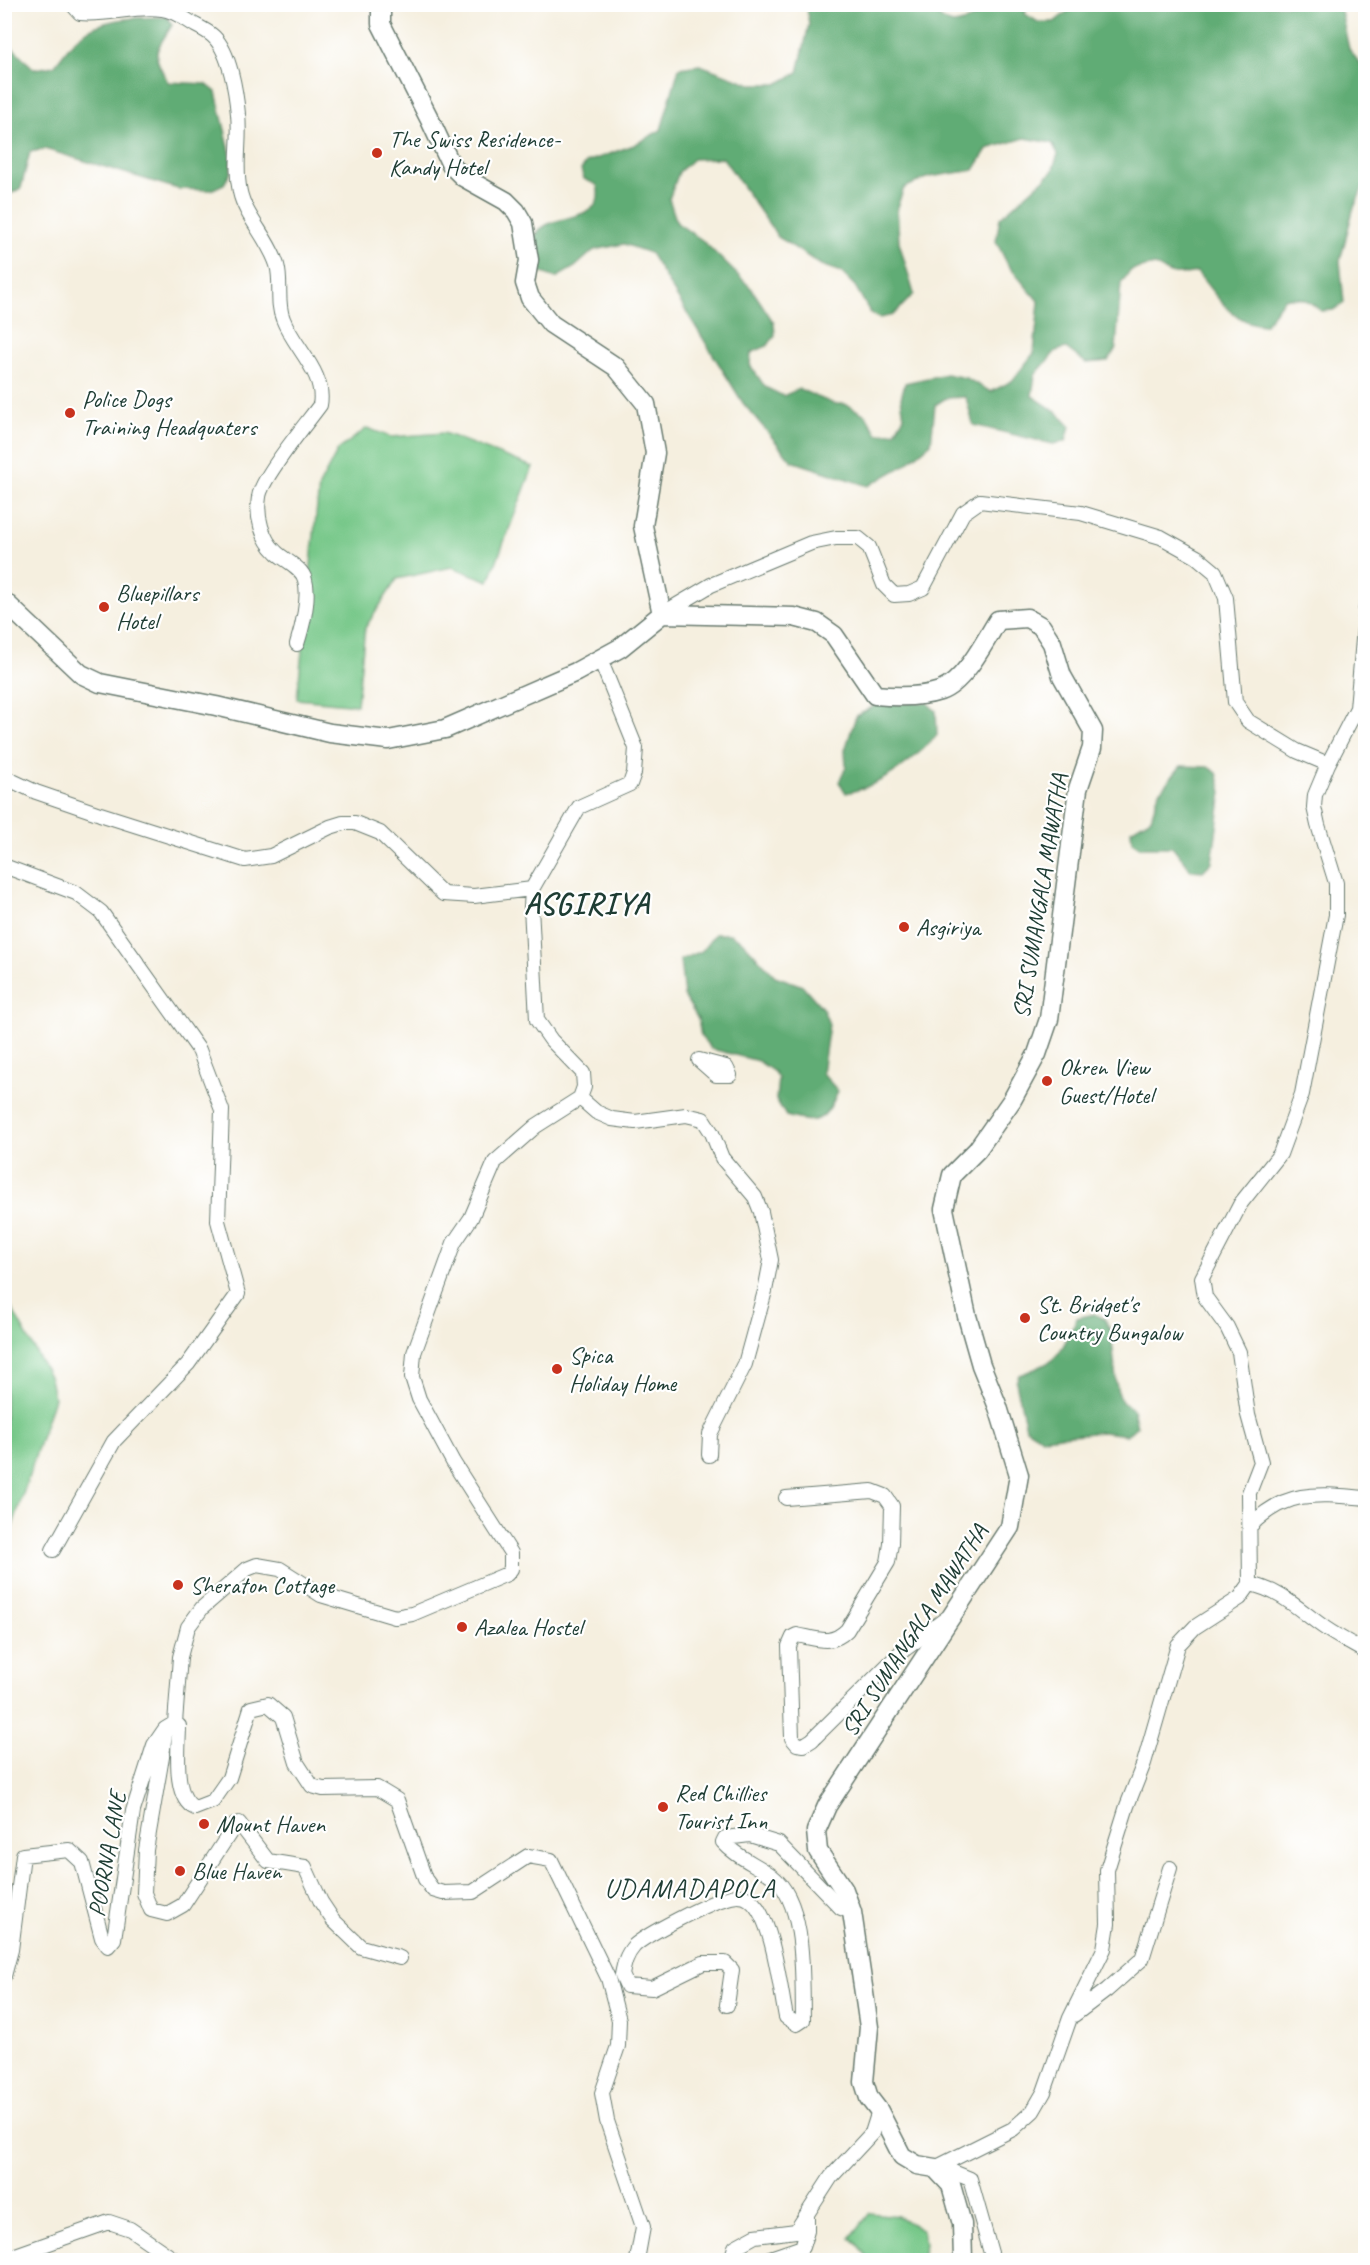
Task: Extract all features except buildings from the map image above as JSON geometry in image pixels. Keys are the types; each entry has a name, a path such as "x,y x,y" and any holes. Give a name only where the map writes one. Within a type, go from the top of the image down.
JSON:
{"street":[{"path":"381,4 381,24 451,165 463,177 506,201 523,223 529,260 525,283 530,298 551,324 616,367 646,404 655,453 643,526 662,614"},
{"path":"76,6 80,13 92,14 130,9 163,9 179,15 214,36 226,54 239,115 237,150 240,192 277,266 282,317 297,347 311,365 322,394 320,405 270,474 259,495 260,523 265,539 275,552 294,565 306,580 304,618 297,644"},
{"path":"4,601 81,674 100,683 216,706 330,733 388,740 445,729 576,672 620,648 662,614 722,580 811,543 836,538 858,538 869,547 884,585 894,595 909,594 923,588 963,513 971,505 980,501 1081,513 1161,537 1197,557 1215,572 1226,598 1235,702 1248,722 1297,751 1328,764"},
{"path":"935,2168 1013,2129 1033,2111 1044,2092 1070,2018 1104,1949 1108,1924 1107,1870 1127,1806 1144,1763 1178,1645 1195,1627 1239,1598 1250,1584 1249,1493 1261,1462 1248,1415 1239,1352 1227,1327 1204,1297 1202,1278 1241,1203 1280,1154 1302,1094 1336,915 1336,883 1314,807 1315,795 1357,708 1365,605"},
{"name":"SRI SUMANGALA MAWATHA","path":"662,614 794,617 817,623 834,635 875,695 904,697 941,691 962,675 998,620 1027,618 1041,626 1052,643 1062,676 1093,731 1092,748 1078,789 1048,1019 1036,1054 1012,1100 977,1150 952,1175 944,1209 967,1316 981,1365 998,1407 1019,1475 1010,1527 827,1806 816,1831 818,1851 844,1890 852,1912 869,2027 864,2082 869,2098 879,2111 902,2156 917,2165 935,2168"},
{"path":"400,1958 361,1947 333,1920 321,1902 305,1867 268,1861 239,1823 235,1825 183,1905 167,1914 151,1910 144,1893 146,1850 162,1757 170,1726 180,1657 188,1627 202,1608 247,1569 257,1565 280,1569 321,1595 394,1617 423,1609 507,1574 511,1569 511,1553 453,1462 419,1399 412,1377 414,1353 454,1243 471,1218 495,1162 536,1126 580,1098 585,1087 583,1073 550,1040 537,1020 531,908 532,889 579,807 630,784 634,773 636,748 600,658"},
{"path":"4,777 36,792 245,860 271,856 330,827 355,823 380,833 443,894 474,896 532,889"},
{"path":"4,866 76,893 101,912 199,1050 222,1110 218,1221 238,1294 188,1364 114,1441 53,1550"},
{"path":"580,1098 596,1112 612,1119 635,1122 686,1115 703,1119 712,1132 722,1158 755,1197 762,1212 771,1260 765,1291 745,1364 710,1434 709,1455"},
{"path":"786,1498 872,1491 885,1496 892,1506 888,1562 847,1630 840,1637 830,1641 797,1635 793,1637 789,1646 792,1738 797,1744 804,1745 812,1740 901,1653 954,1613"},
{"path":"1251,1525 1264,1512 1288,1501 1316,1494 1365,1498"},
{"path":"1250,1584 1260,1586 1291,1601 1325,1628 1365,1652"},
{"path":"170,1726 179,1726 179,1785 190,1806 195,1808 213,1801 229,1778 251,1708 268,1704 283,1717 297,1763 312,1786 323,1789 377,1788 397,1800 425,1879 434,1890 443,1893 472,1892 528,1856 551,1860 608,1978 619,2020 618,2046 602,2092 607,2121 643,2227 637,2260"},
{"name":"POORNA LANE","path":"4,1976 11,1950 23,1855 69,1850 81,1862 102,1938 108,1946 114,1939 133,1811 154,1745 170,1726"},
{"path":"727,2005 732,1970 725,1963 703,1963 652,1988 627,1986 621,1975 625,1960 635,1946 653,1933 722,1899 742,1896 750,1900 762,1913 770,1933 786,2017 797,2024 803,2020 800,1935 791,1901 774,1877 730,1850 723,1842 725,1838 750,1835 779,1844 841,1908 852,1912"},
{"path":"1070,2018 1142,1959 1170,1868"},
{"path":"731,2260 735,2247 755,2236 796,2231 831,2177 872,2133 879,2111"},
{"path":"935,2168 951,2185 962,2224 963,2260"},
{"path":"935,2168 954,2172 970,2179 993,2260"},
{"path":"764,2260 802,2247 807,2231 807,2216"},
{"path":"4,2259 109,2222 130,2229 175,2260"},
{"path":"27,2250 39,2260"}],"green space":[{"path":"806,5 927,5 942,19 954,24 986,11 987,5 1027,5 1025,14 1038,22 1054,22 1076,5 1333,5 1340,7 1349,49 1365,70 1365,183 1353,210 1340,261 1344,303 1333,310 1321,311 1304,299 1284,299 1265,325 1243,320 1234,314 1197,272 1174,274 1155,265 1131,270 1121,283 1116,348 1108,361 1086,363 1066,348 1056,351 1035,375 1032,396 1057,412 1070,426 1066,441 1053,444 973,425 966,397 946,398 935,405 931,443 905,465 868,486 792,461 743,403 650,253 624,244 594,250 575,267 556,278 539,272 533,248 537,233 547,225 577,216 589,210 597,201 597,185 584,179 581,170 587,162 634,145 661,130 679,68 700,65 751,84 777,84 798,73 809,24","holes":["1025,138 1052,143 1058,154 1052,172 1000,218 996,241 1008,265 1039,302 1034,353 1012,381 991,392 966,378 946,374 905,383 901,398 904,417 895,432 877,434 866,415 845,404 834,404 799,389 783,396 765,387 750,365 751,353 767,346 775,336 774,323 751,288 702,240 677,223 669,199 679,172 693,159 723,158 778,237 821,265 841,272 855,286 871,314 880,318 893,315 914,294 899,242 897,207 904,188 929,177 974,170 987,149"]},
{"path":"167,17 172,25 158,48 159,65 168,82 206,84 216,92 231,155 231,172 224,184 211,190 178,189 45,149 30,152 21,188 5,197 4,39 34,69 54,66 78,37 98,25 121,20"},
{"path":"367,428 391,437 444,433 533,467 489,581 452,567 397,579 365,628 357,705 297,699 319,486 338,450"},
{"path":"926,702 936,711 937,735 896,771 872,785 846,793 839,782 846,767 845,750 856,716 876,705"},
{"path":"1181,766 1208,767 1217,773 1222,792 1212,862 1203,871 1191,870 1173,847 1140,847 1132,841 1131,830 1151,818 1159,792"},
{"path":"715,934 730,934 742,941 775,976 803,986 823,1009 829,1024 822,1073 838,1091 829,1109 819,1118 805,1120 786,1116 776,1099 778,1078 774,1072 758,1061 712,1049 701,1037 698,1019 684,996 680,960 702,951"},
{"path":"5,1296 50,1378 54,1398 5,1550"},
{"path":"1094,1314 1105,1319 1111,1332 1117,1389 1122,1402 1133,1410 1137,1426 1127,1435 1102,1432 1042,1438 1026,1428 1016,1382 1019,1375 1043,1366 1056,1356 1077,1318"},
{"path":"870,2213 898,2216 923,2231 925,2245 921,2260 870,2260 851,2237"}],"place":[{"name":"The Swiss Residence- Kandy Hotel","path":"377,153"},
{"name":"Police Dogs Training Headquaters","path":"70,413"},
{"name":"Bluepillars Hotel","path":"104,607"},
{"name":"Asgiriya","path":"904,927"},
{"name":"Okren View Guest/Hotel","path":"1047,1081"},
{"name":"St. Bridget's Country Bungalow","path":"1025,1318"},
{"name":"Spica Holiday Home","path":"557,1369"},
{"name":"Sheraton Cottage","path":"178,1585"},
{"name":"Azalea Hostel","path":"462,1627"},
{"name":"Red Chillies Tourist Inn","path":"663,1807"},
{"name":"Mount Haven","path":"204,1824"},
{"name":"Blue Haven","path":"180,1871"}],"district":[{"name":"ASGIRIYA","path":"587,904"},
{"name":"UDAMADAPOLA","path":"690,1888"}]}
